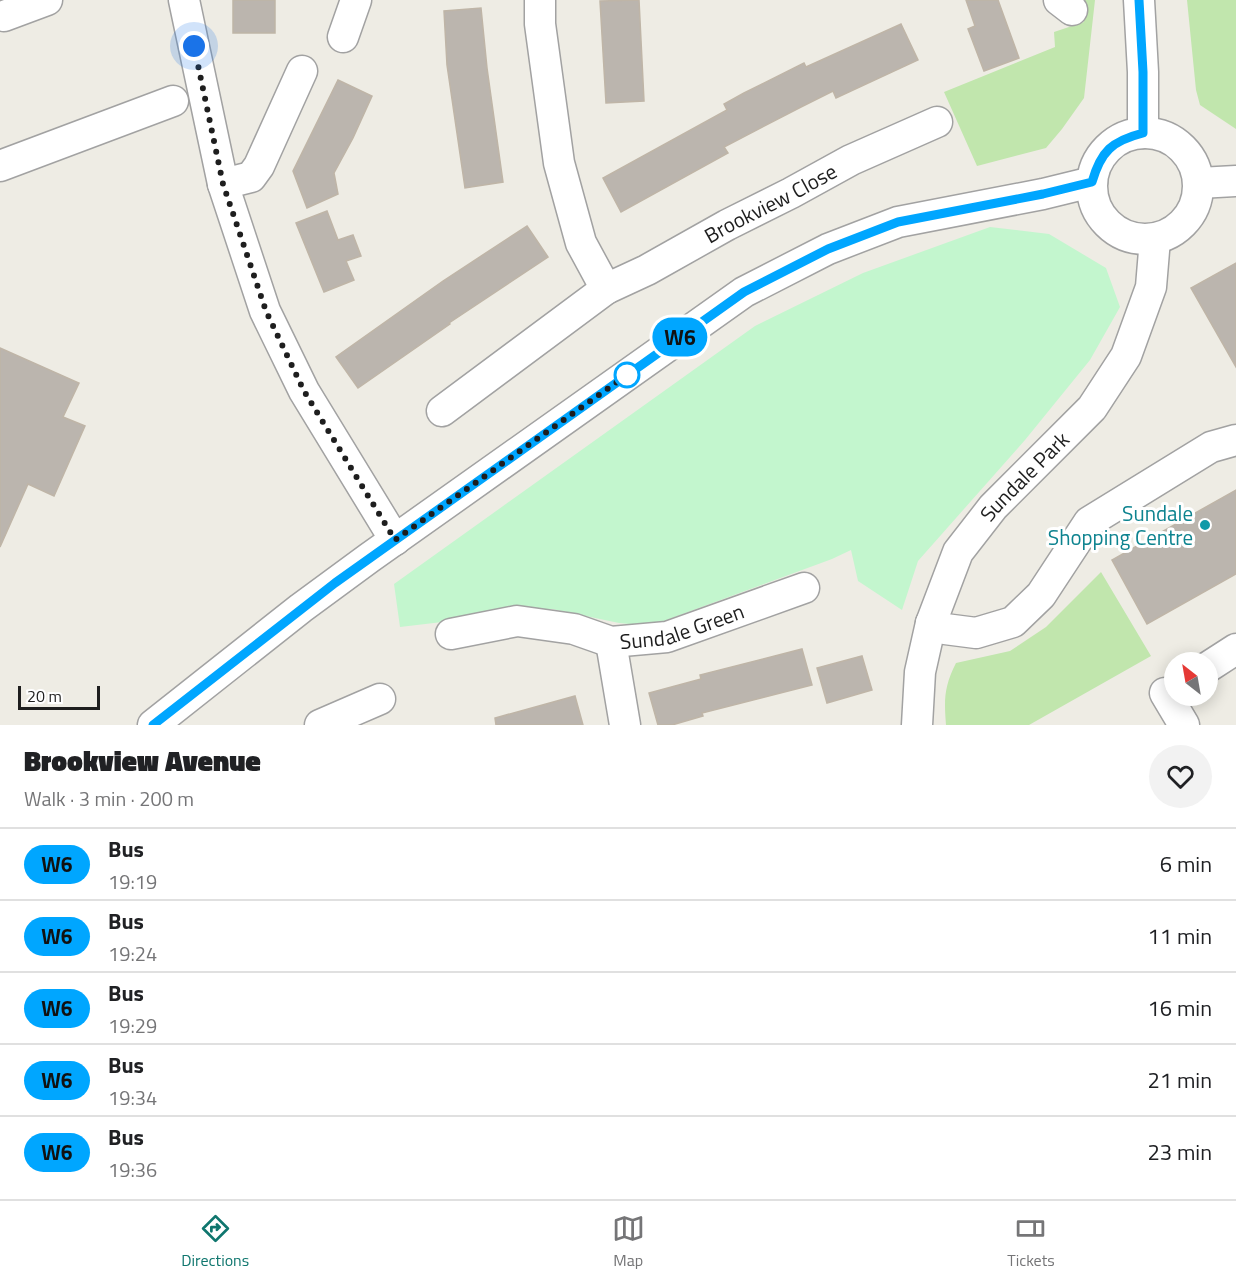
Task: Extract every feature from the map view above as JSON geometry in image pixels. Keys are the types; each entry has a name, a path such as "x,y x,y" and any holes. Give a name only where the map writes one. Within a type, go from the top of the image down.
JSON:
{"street":[{"path":"4,16 46,0"},
{"path":"184,0 223,184 266,311 299,381 395,540"},
{"path":"344,37 356,0"},
{"path":"540,0 540,24 559,163 581,243 606,288"},
{"path":"1139,0 1143,72 1143,133"},
{"path":"223,184 251,177 302,71"},
{"path":"0,166 173,101"},
{"name":"Brookview Close","path":"442,411 606,288 647,270 851,160 937,122"},
{"path":"1143,133 1159,135 1175,142 1187,153 1195,167 1199,183 1192,213 1182,225 1170,234 1155,239 1139,239 1123,235 1109,226 1099,213 1093,198 1092,182 1097,164 1108,148 1124,138 1143,133"},
{"path":"1199,183 1236,181"},
{"path":"157,724 301,608 744,292 828,249 898,222 1043,194 1092,182"},
{"name":"Sundale Park","path":"917,725 920,672 931,623 958,552 993,507 1092,408 1126,356 1151,286 1155,239"},
{"path":"931,623 945,629 976,633 1013,622 1041,595 1089,522 1211,447 1236,440"},
{"name":"Sundale Green","path":"451,634 518,621 574,629 611,642 667,637 804,588"},
{"path":"611,642 625,725"},
{"path":"1218,661 1236,649"},
{"path":"320,725 380,699"},
{"path":"1172,706 1184,725"}],"green space":[{"path":"1081,0 1095,0 1084,98 1046,148 977,166 944,92 1055,47 1054,32 1084,22"},
{"path":"1187,0 1236,0 1236,129 1200,105 1196,90"},
{"path":"990,227 1049,234 1106,268 1120,307 1090,360 1025,440 918,561 902,610 858,581 851,550 650,626 619,623 552,609 400,627 394,584 755,326 863,273"},
{"path":"1101,572 1151,656 1029,725 946,725 946,693 956,663 1010,651 1046,627"}],"building":[{"path":"233,0 275,0 275,33 233,33"},
{"path":"639,0 644,101 606,103 600,1"},
{"path":"966,0 998,0 1019,58 984,71 968,29 975,26"},
{"path":"481,8 503,182 465,188 447,65 444,11"},
{"path":"901,24 918,60 836,98 833,91 801,107 724,147 728,153 621,212 603,178 727,110 724,104 744,93 804,63 806,67"},
{"path":"338,80 372,96 334,173 338,194 307,208 293,171"},
{"path":"327,211 338,240 353,235 361,256 346,261 354,280 324,292 296,223"},
{"path":"527,226 548,257 449,323 358,388 336,357 443,281"},
{"path":"1236,263 1236,367 1191,288"},
{"path":"0,348 79,383 63,417 85,426 54,496 28,484 0,547"},
{"name":"Sundale Shopping Centre","path":"1236,490 1236,574 1147,624 1112,560"},
{"path":"802,649 812,685 702,713 703,716 672,725 658,725 649,693 701,679 700,675"},
{"path":"862,656 872,690 827,703 817,668"},
{"path":"575,696 583,725 496,725 495,718"}],"bus line":[{"name":"W6","path":"153,725 335,583 744,292 828,249 898,222 1043,194 1092,182 1097,164 1108,148 1124,138 1143,133 1143,72 1139,0"}],"place":[{"name":"Sundale Shopping Centre","path":"1205,525"}],"route":[{"path":"194,46 223,184 266,311 304,391 395,540 627,375"}]}
